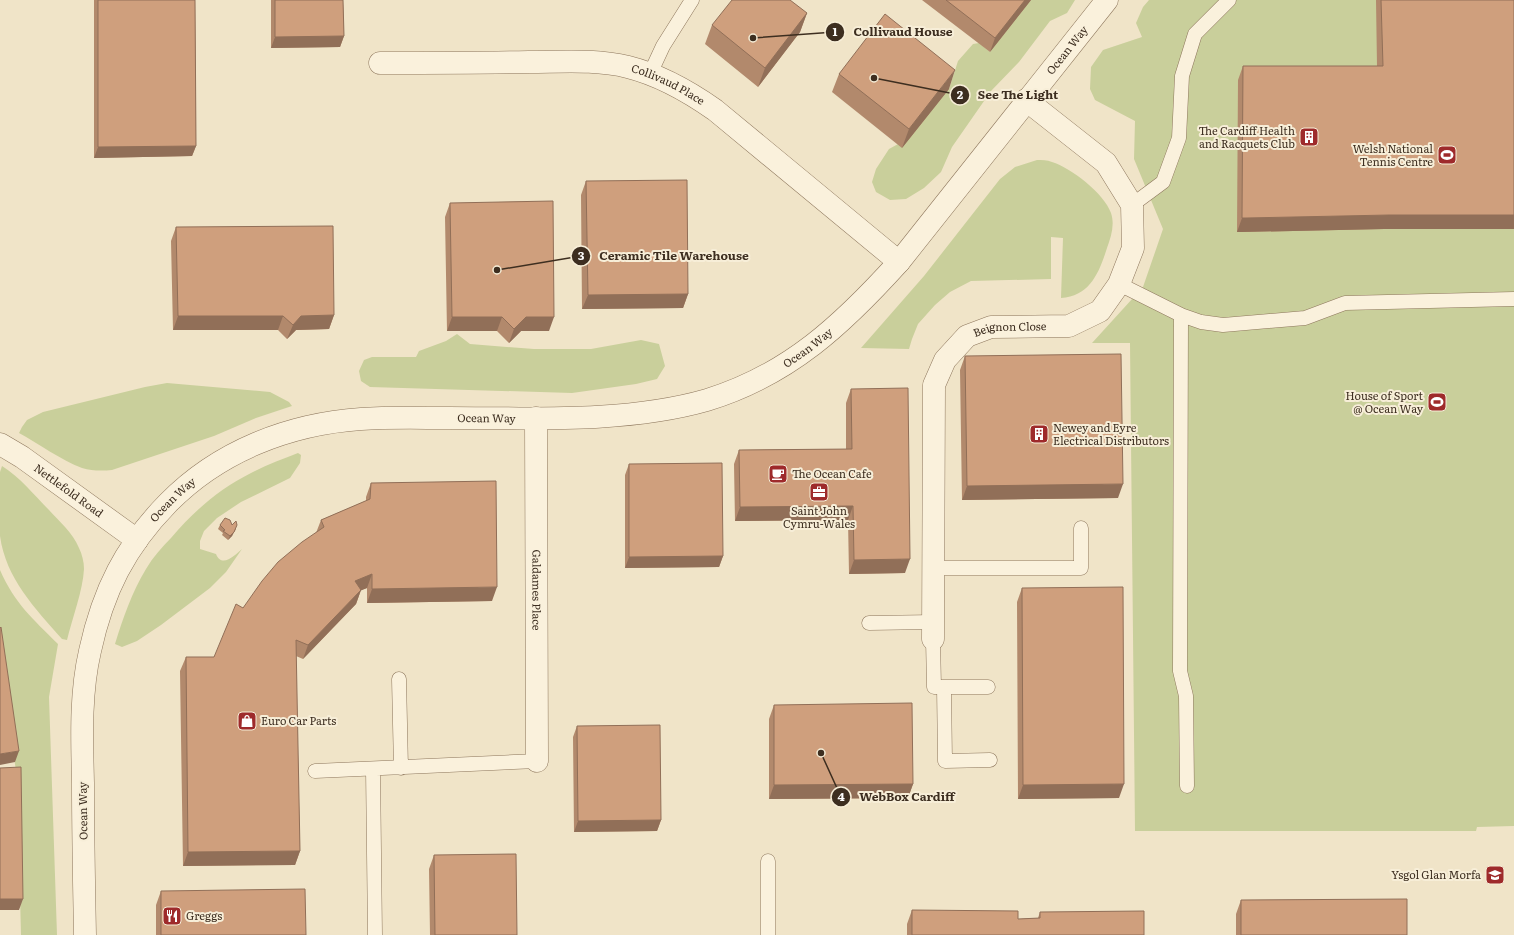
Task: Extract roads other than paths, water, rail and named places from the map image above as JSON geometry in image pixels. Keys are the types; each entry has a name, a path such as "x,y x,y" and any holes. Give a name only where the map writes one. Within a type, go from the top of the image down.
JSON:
{"street":[{"name":"Ocean Way","path":"85,935 82,714 85,678 94,631 109,588 125,557 155,517 174,497 196,478 220,462 270,437 310,426 360,419 536,418 603,416 646,412 673,408 705,400 737,390 765,376 795,359 826,336 865,300 899,262 1026,100 1107,0"},
{"name":"Collivaud Place","path":"380,63 588,62 628,67 666,80 692,94 715,110 899,262"},
{"path":"1026,100 1106,163 1132,205"},
{"name":"Beignon Close","path":"934,630 934,385 945,360 967,336 991,326 1069,326 1100,311 1119,284 1133,248 1132,205"},
{"name":"Galdames Place","path":"536,418 537,761"},
{"name":"Nettlefold Road","path":"0,444 22,457 137,540"}],"lane":[{"path":"650,74 663,46 692,0"},
{"path":"1132,205 1164,182 1179,138 1182,76 1195,34 1228,0"},
{"path":"1119,284 1181,315 1201,322 1223,325 1305,318 1345,303 1514,299"},
{"path":"1181,315 1180,671 1186,696 1187,786"},
{"path":"934,568 1081,568 1081,528"},
{"path":"869,623 934,630 934,687 988,687"},
{"path":"399,680 401,768"},
{"path":"944,687 945,761 990,760"},
{"path":"315,771 537,761"},
{"path":"374,769 375,935"},
{"path":"768,861 768,935"}],"place":[{"name":"Collivaud House","path":"753,38"},
{"name":"See The Light","path":"874,78"},
{"name":"The Cardiff Health and Racquets Club","path":"1309,137"},
{"name":"Welsh National Tennis Centre","path":"1447,155"},
{"name":"Ceramic Tile Warehouse","path":"497,270"},
{"name":"House of Sport @ Ocean Way","path":"1437,402"},
{"name":"Newey and Eyre Electrical Distributors","path":"1039,434"},
{"name":"The Ocean Cafe","path":"778,474"},
{"name":"Saint John Cymru-Wales","path":"819,492"},
{"name":"Euro Car Parts","path":"247,721"},
{"name":"WebBox Cardiff","path":"821,753"},
{"name":"Ysgol Glan Morfa","path":"1495,875"},
{"name":"Greggs","path":"172,916"}]}
